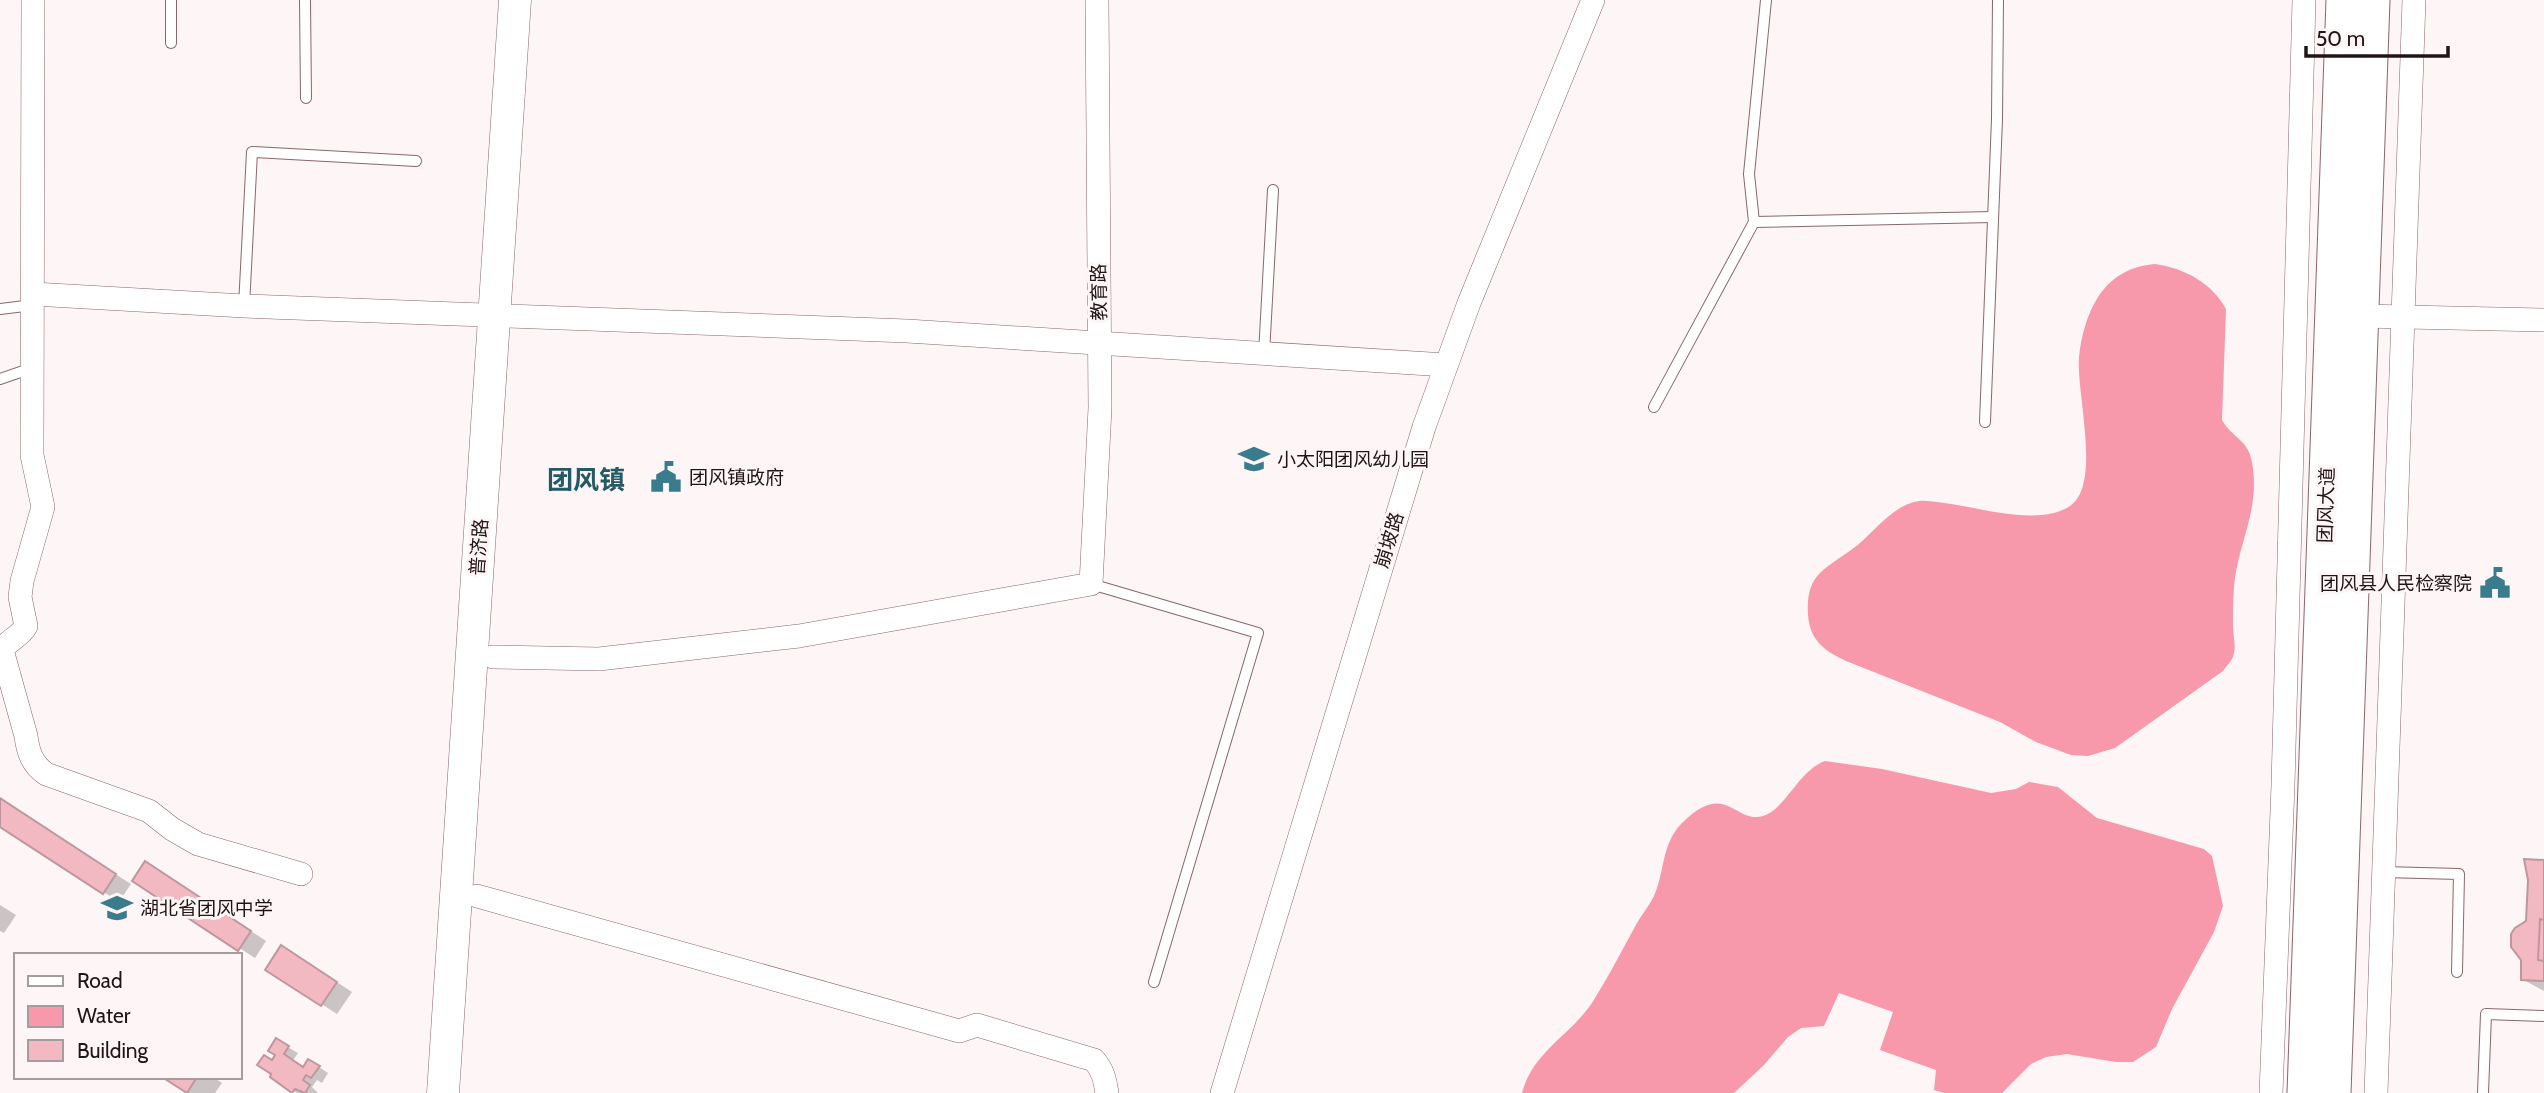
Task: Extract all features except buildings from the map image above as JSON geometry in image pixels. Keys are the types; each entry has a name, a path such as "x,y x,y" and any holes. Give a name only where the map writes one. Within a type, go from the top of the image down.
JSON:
{"main road":[{"name":"普济路","path":"464,1093 493,657 515,0"},
{"name":"普济路","path":"443,1093 505,315 536,0"},
{"path":"2328,0 2353,27 2397,0"},
{"name":"团风大道","path":"2305,1093 2353,27 2372,0"},
{"name":"团风大道","path":"2333,1093 2361,316 2353,27"}],"street":[{"path":"33,0 32,455 43,506 22,581 21,605 26,626 22,633 5,644 2,650 28,750 34,763 46,774 149,811 198,844 301,874"},
{"name":"教育路","path":"1091,584 1100,408 1097,0"},
{"name":"崩坡路","path":"1222,1093 1423,427 1592,0"},
{"path":"2271,1093 2283,785 2304,0"},
{"path":"2376,1093 2414,0"},
{"path":"33,300 907,331 1446,365"},
{"path":"2361,316 2544,320"},
{"path":"493,657 599,659 799,636 1091,584"},
{"path":"477,896 959,1031 977,1025 1094,1060 1105,1078 1107,1093"}],"lane":[{"path":"171,43 172,0"},
{"path":"305,0 306,98"},
{"path":"1654,407 1754,222 1749,174 1766,0"},
{"path":"1985,422 1997,119 1998,0"},
{"path":"244,306 252,152 416,161"},
{"path":"1264,354 1273,190"},
{"path":"1754,222 1993,217"},
{"path":"0,309 33,300"},
{"path":"0,379 33,368"},
{"path":"1091,584 1258,633 1154,982"},
{"path":"2384,872 2459,874 2457,972"},
{"path":"2483,1093 2486,1014 2544,1016"}],"water":[{"path":"2155,264 2196,278 2213,292 2226,309 2222,420 2247,448 2252,462 2252,508 2234,584 2235,650 2223,671 2115,748 2088,756 2071,755 2036,742 2000,722 1846,661 1825,649 1815,638 1809,624 1808,602 1813,582 1824,569 1859,544 1900,508 1927,501 2012,514 2044,515 2070,506 2079,495 2086,459 2079,373 2085,326 2094,304 2109,283 2130,270"},
{"path":"1825,761 1882,769 1991,793 2016,789 2029,782 2058,787 2097,818 2204,849 2212,856 2223,906 2214,932 2172,1009 2156,1047 2133,1062 2067,1054 2046,1057 2031,1064 2002,1093 1944,1093 1934,1090 1936,1070 1880,1050 1893,1012 1839,993 1824,1026 1801,1028 1788,1037 1764,1065 1734,1093 1522,1093 1535,1065 1586,1011 1601,989 1654,896 1670,840 1682,823 1709,804 1728,806 1753,817 1763,816 1779,806 1807,773"}],"place":[{"name":"小太阳团风幼儿园","path":"1254,459"},
{"name":"团风镇政府","path":"666,477"},
{"name":"团风县人民检察院","path":"2495,583"},
{"name":"湖北省团风中学","path":"117,908"}],"district":[{"name":"团风镇","path":"586,480"}]}
